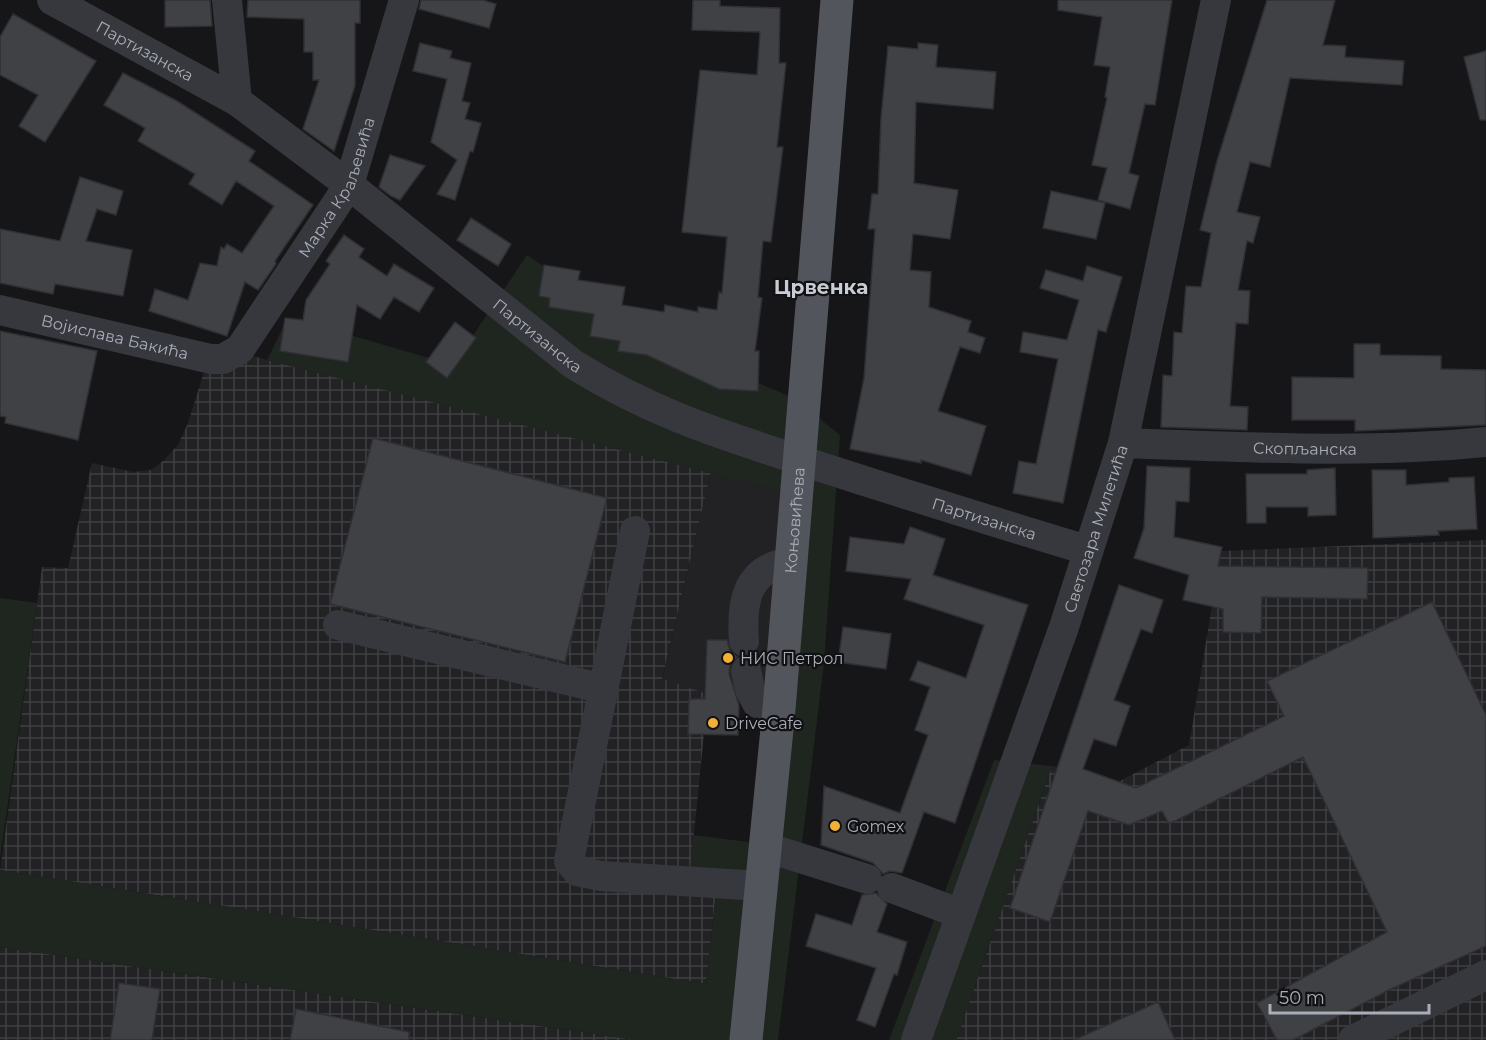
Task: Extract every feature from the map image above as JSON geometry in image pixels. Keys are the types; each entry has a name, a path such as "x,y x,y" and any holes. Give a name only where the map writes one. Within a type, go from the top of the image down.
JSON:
{"main road":[{"name":"Коњовићева","path":"746,1040 779,709 837,0"}],"street":[{"name":"Партизанска","path":"52,0 237,101 349,185 573,364 610,387 684,422 1087,550"},
{"path":"227,0 237,101"},
{"name":"Марка Краљевића","path":"231,355 240,349 349,185 404,0"},
{"name":"Светозара Милетића","path":"916,1040 1064,627 1123,443 1216,0"},
{"name":"Војислава Бакића","path":"0,310 211,359 231,355"},
{"name":"Скопљанска","path":"1123,443 1304,448 1441,447 1486,442"},
{"path":"635,531 569,861 577,870 601,876 761,886"},
{"path":"744,641 744,606 753,580 765,571 790,562"},
{"path":"338,625 603,689"},
{"path":"746,671 750,689 757,703 779,709"},
{"path":"765,847 880,884 961,914"},
{"path":"1353,1040 1486,975"}],"shaded area":[{"path":"527,255 643,335 794,398 840,435 824,663 778,1040 636,1040 0,947 0,870 706,984 718,875 690,873 693,835 757,843 784,492 267,360 288,317 453,365"},
{"path":"212,346 711,472 662,679 708,694 690,873 718,874 706,984 0,870 42,567 68,568 92,463 133,472 151,470 178,445 188,423"},
{"path":"711,472 784,492 767,712 662,680"},
{"path":"1486,540 1486,1040 956,1040 1052,766 1116,783 1189,745 1221,551"},
{"path":"0,598 37,603 0,858"},
{"path":"994,760 1052,766 956,1040 889,1040"},
{"path":"0,947 636,1040 0,1040"}],"building":[{"path":"165,0 210,0 212,26 165,27"},
{"path":"248,0 360,0 360,23 355,23 355,86 334,151 303,129 319,80 313,80 313,52 304,52 304,19 247,17"},
{"path":"421,0 483,0 496,4 489,28 419,9"},
{"path":"693,0 720,0 720,6 780,8 779,63 786,63 777,147 783,147 771,242 763,241 758,297 762,298 755,351 759,351 758,391 719,389 647,355 618,351 620,341 590,336 594,314 549,307 550,298 539,296 544,265 580,271 578,280 625,287 622,305 664,312 665,305 698,312 698,307 717,310 719,292 722,293 727,237 682,232 700,70 757,75 760,32 692,30"},
{"path":"1058,0 1172,0 1155,105 1145,104 1129,173 1139,176 1130,209 1098,200 1107,168 1092,165 1107,98 1105,97 1110,67 1094,65 1102,17 1058,10"},
{"path":"1267,0 1335,0 1323,45 1346,46 1345,57 1404,61 1402,85 1290,78 1270,167 1250,162 1237,212 1260,217 1253,243 1247,241 1238,290 1250,291 1248,324 1236,323 1230,406 1248,407 1247,430 1161,427 1163,375 1172,376 1174,332 1182,333 1186,286 1201,287 1211,233 1200,230 1217,161"},
{"path":"13,14 96,61 45,142 19,126 38,95 0,75 0,37"},
{"path":"420,43 452,51 450,58 471,63 462,101 470,103 465,119 481,123 455,200 437,194 457,160 431,142 447,79 413,71"},
{"path":"918,43 938,45 936,67 996,72 993,109 916,102 914,183 958,190 950,239 913,234 910,270 931,272 929,307 971,321 968,332 985,338 980,353 960,347 938,411 986,426 971,475 921,460 921,463 850,449 864,378 875,229 868,229 872,194 878,194 881,118 888,46 918,49"},
{"path":"1486,51 1486,120 1480,120 1464,57"},
{"path":"123,73 177,101 255,151 249,161 313,205 258,290 245,282 227,336 149,311 155,289 188,300 200,263 217,266 221,247 224,249 227,244 242,253 274,206 236,181 222,205 189,184 195,174 138,141 145,128 104,105"},
{"path":"390,155 425,166 400,200 379,187"},
{"path":"80,177 123,191 116,215 97,209 86,241 132,250 123,296 55,284 53,294 0,283 0,229 60,241"},
{"path":"1051,191 1105,203 1096,239 1043,228"},
{"path":"471,218 511,244 498,266 457,240"},
{"path":"344,235 364,249 359,257 387,276 394,264 434,288 419,312 394,297 380,319 357,305 348,362 280,351 285,318 303,320 306,300 330,264 326,261"},
{"path":"1087,266 1122,277 1106,332 1098,330 1063,503 1013,493 1019,461 1036,464 1058,359 1020,352 1023,332 1067,340 1079,300 1040,288 1046,270 1083,281"},
{"path":"455,322 476,338 447,378 426,362"},
{"path":"0,331 97,351 78,440 5,423 6,417 0,416"},
{"path":"1354,344 1380,344 1380,355 1441,356 1441,369 1486,370 1486,425 1355,431 1355,420 1292,420 1292,377 1354,378"},
{"path":"373,438 607,498 565,662 330,604"},
{"path":"1147,466 1190,468 1189,502 1176,501 1174,537 1222,547 1218,566 1368,568 1367,599 1262,597 1261,633 1223,632 1223,609 1183,600 1189,575 1134,558 1144,528"},
{"path":"1335,468 1336,515 1308,516 1308,507 1266,507 1266,523 1247,523 1246,474 1307,474 1307,470"},
{"path":"1372,470 1406,470 1406,485 1449,482 1449,478 1474,477 1477,529 1438,531 1439,535 1373,538"},
{"path":"910,527 945,539 933,575 1028,605 955,823 924,812 902,873 890,871 883,874 873,863 821,845 824,786 900,813 928,735 915,730 930,687 910,680 918,661 966,678 984,625 904,599 911,579 846,571 850,537 904,544"},
{"path":"1119,585 1163,600 1152,633 1141,629 1114,700 1130,706 1116,746 1094,739 1083,769 1136,788 1284,716 1267,681 1432,602 1486,715 1486,946 1391,989 1293,1040 1277,1040 1257,1003 1387,932 1303,757 1169,824 1162,811 1129,825 1088,811 1050,922 1010,908"},
{"path":"843,627 891,634 886,669 838,662"},
{"path":"707,640 727,640 730,651 737,657 730,665 729,674 739,705 738,735 688,734 689,699 705,699"},
{"path":"876,893 887,904 877,932 907,942 897,975 894,974 875,1027 857,1020 876,968 806,946 816,914 852,925 862,895"},
{"path":"119,983 160,989 152,1040 110,1040"},
{"path":"1158,1002 1175,1040 1074,1040"},
{"path":"296,1009 409,1032 409,1040 290,1040"}],"place":[{"name":"НИС Петрол","path":"728,658"},
{"name":"DriveCafe","path":"713,723"},
{"name":"Gomex","path":"835,826"}],"district":[{"name":"Црвенка","path":"821,287"}]}
